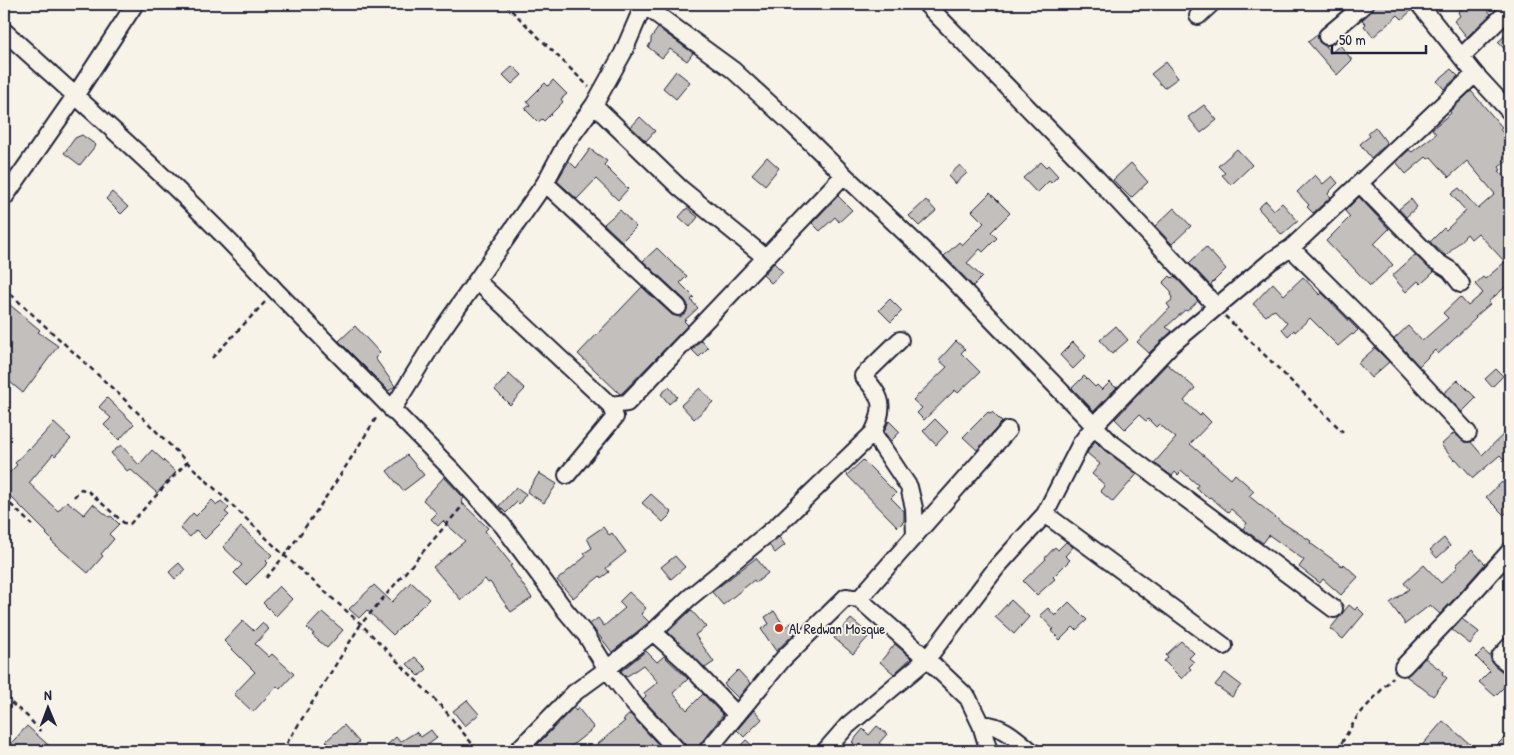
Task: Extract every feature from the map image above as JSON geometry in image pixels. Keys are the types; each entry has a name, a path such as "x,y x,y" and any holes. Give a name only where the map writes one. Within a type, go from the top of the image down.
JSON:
{"street":[{"path":"4,198 75,96 135,4"},
{"path":"389,406 544,183 567,142 596,101 623,53 644,4 733,70 796,127 936,262 1110,442 1334,609"},
{"path":"926,4 1087,168 1216,306"},
{"path":"1198,16 1212,4"},
{"path":"1327,36 1364,4"},
{"path":"1419,4 1475,74 1510,112"},
{"path":"1462,56 1510,8"},
{"path":"4,31 252,264 473,493 503,526 565,610 586,635 607,669 634,704 678,751"},
{"path":"825,751 847,726 927,659 997,567 1045,514 1081,443 1094,426 1170,346 1271,261 1290,248 1475,74"},
{"path":"596,101 680,188 766,257"},
{"path":"610,405 627,403 844,175"},
{"path":"544,183 678,307"},
{"path":"1360,184 1434,260 1450,270 1461,284"},
{"path":"1290,248 1364,321 1468,433"},
{"path":"477,281 610,405 615,417 567,475"},
{"path":"518,751 574,693 653,632 689,598 778,525 873,433 879,420 881,408 877,392 863,376 900,340"},
{"path":"859,599 1008,430"},
{"path":"873,433 909,487 914,508 915,536"},
{"path":"1045,514 1224,646"},
{"path":"1403,667 1510,551"},
{"path":"707,751 783,659 846,596 859,599 968,698 981,725 988,751"},
{"path":"653,632 683,659 737,715"},
{"path":"1510,646 1500,657 1510,665"},
{"path":"981,725 988,724 1001,730 1019,740 1030,751"}],"path":[{"path":"504,4 596,101"},
{"path":"4,288 124,399 285,556 361,624 443,708 478,751"},
{"path":"212,358 276,291"},
{"path":"1216,306 1342,432"},
{"path":"266,578 285,556 389,406"},
{"path":"74,497 81,489 88,491 124,523 130,524 187,462"},
{"path":"282,751 361,624 473,493"},
{"path":"4,498 32,525"},
{"path":"1337,751 1357,717 1375,695 1403,667"},
{"path":"4,697 27,716 41,732"}],"building":[{"path":"1375,4 1409,4 1408,7 1411,11 1402,19 1398,15 1373,37 1364,26 1366,24 1362,20 1372,11"},
{"path":"1468,4 1483,4 1491,14 1467,37 1454,21 1460,16 1458,12"},
{"path":"658,28 693,53 687,61 670,49 662,58 648,47 651,38"},
{"path":"1510,31 1510,55 1498,42"},
{"path":"1317,35 1319,42 1331,53 1340,45 1352,60 1337,75 1308,42"},
{"path":"1166,62 1178,78 1164,88 1151,74"},
{"path":"513,66 522,75 512,84 503,75"},
{"path":"1451,69 1458,76 1444,89 1437,81"},
{"path":"676,71 690,82 676,99 663,88"},
{"path":"553,80 567,94 561,99 563,102 544,121 542,119 538,122 525,109 530,105 527,101 545,83 548,86"},
{"path":"1471,91 1502,127 1500,129 1510,142 1510,158 1499,167 1501,170 1499,171 1510,182 1510,283 1488,302 1490,304 1438,354 1435,350 1419,366 1394,339 1408,326 1422,341 1448,318 1443,313 1460,297 1468,306 1483,293 1475,284 1483,277 1485,279 1505,262 1478,233 1471,239 1467,234 1446,256 1430,242 1466,211 1451,194 1459,188 1478,209 1495,194 1467,161 1449,177 1431,157 1428,159 1426,157 1406,174 1396,162 1409,150 1412,152 1436,134 1432,129 1451,113 1450,111"},
{"path":"1204,105 1217,120 1201,133 1188,117"},
{"path":"640,117 655,131 646,141 631,127"},
{"path":"1375,127 1387,143 1371,158 1360,144 1370,136 1368,133"},
{"path":"82,135 96,145 80,165 64,153 75,138"},
{"path":"590,149 607,161 604,165 628,189 618,200 596,179 577,199 557,181 569,161 576,168"},
{"path":"1237,149 1252,165 1231,185 1222,175 1225,173 1218,166"},
{"path":"767,157 779,168 765,185 752,174"},
{"path":"1041,162 1046,167 1048,165 1058,176 1051,183 1049,181 1037,193 1023,178"},
{"path":"1131,163 1148,182 1131,198 1113,180"},
{"path":"960,165 967,173 955,184 948,176"},
{"path":"1315,175 1323,184 1332,176 1338,183 1328,194 1331,197 1313,213 1307,207 1309,205 1297,192"},
{"path":"112,192 128,207 121,214 106,199"},
{"path":"990,193 1010,213 991,232 997,238 983,252 980,249 967,263 982,277 973,286 944,256 959,242 962,245 984,223 972,211"},
{"path":"838,196 852,210 839,222 835,217 820,231 812,223"},
{"path":"1359,197 1389,229 1374,244 1393,265 1370,286 1326,241 1350,217 1345,211"},
{"path":"1411,199 1417,207 1406,217 1399,209"},
{"path":"926,200 936,211 919,226 909,216"},
{"path":"1266,201 1274,210 1282,203 1298,221 1282,235 1258,208"},
{"path":"687,208 698,217 690,227 679,217"},
{"path":"1174,208 1191,226 1172,244 1155,226"},
{"path":"620,210 636,227 622,241 604,224"},
{"path":"1206,247 1226,269 1211,284 1213,288 1189,263"},
{"path":"657,248 687,276 680,283 694,297 691,300 698,308 684,321 688,325 620,394 578,354 642,287 672,315 680,317 686,313 688,305 685,300 643,261"},
{"path":"1415,255 1434,272 1421,284 1418,281 1406,292 1392,276"},
{"path":"774,263 783,272 771,283 763,275"},
{"path":"1170,276 1172,278 1174,276 1198,301 1166,327 1172,331 1149,353 1137,342 1170,308 1167,304 1172,300 1171,291 1163,283"},
{"path":"1303,277 1320,295 1322,293 1358,330 1338,346 1310,318 1288,336 1282,329 1287,323 1274,309 1266,316 1253,304 1273,283 1284,295"},
{"path":"890,299 902,311 891,322 879,310"},
{"path":"4,300 40,330 38,332 58,346 23,393 4,377"},
{"path":"355,326 380,353 375,358 395,386 389,391 339,341"},
{"path":"1116,326 1128,340 1112,354 1100,340"},
{"path":"701,340 708,348 699,357 692,350"},
{"path":"956,341 965,349 961,353 980,372 958,393 955,390 924,420 917,413 922,408 913,400 947,367 939,360"},
{"path":"1073,342 1086,356 1073,369 1060,355"},
{"path":"1375,348 1389,362 1371,378 1358,363"},
{"path":"1167,364 1195,388 1184,401 1200,416 1202,413 1211,422 1190,444 1231,479 1235,474 1254,491 1249,496 1281,522 1311,541 1310,543 1342,566 1344,564 1358,577 1341,595 1323,579 1320,583 1299,567 1304,560 1269,535 1263,543 1243,529 1247,523 1231,509 1228,512 1196,488 1198,485 1182,471 1178,475 1175,472 1172,476 1154,463 1176,438 1159,424 1156,427 1148,419 1146,421 1139,415 1125,429 1115,419"},
{"path":"1496,369 1503,376 1492,387 1485,379"},
{"path":"509,374 525,389 510,405 495,390"},
{"path":"1084,376 1095,387 1097,385 1102,390 1110,382 1115,387 1118,386 1094,411 1072,388"},
{"path":"1458,380 1476,398 1462,412 1444,393"},
{"path":"669,387 677,397 669,404 661,394"},
{"path":"700,388 713,402 694,419 681,405"},
{"path":"107,398 134,424 119,440 104,425 111,418 99,407"},
{"path":"988,412 992,412 1002,422 977,450 963,437"},
{"path":"935,419 948,432 936,445 923,431"},
{"path":"889,421 900,432 891,441 884,432"},
{"path":"54,423 71,439 55,456 53,454 29,483 58,511 67,501 84,515 93,504 119,524 109,534 114,539 101,554 103,556 88,573 51,541 47,533 4,490 4,478 17,465 15,463"},
{"path":"1510,428 1510,466 1500,455 1473,478 1441,445 1454,433 1465,442 1471,442 1482,455"},
{"path":"1095,441 1104,450 1137,474 1113,502 1100,491 1105,485 1092,474 1100,464 1087,453"},
{"path":"121,445 139,465 152,450 176,472 157,493 130,469 127,471 111,453"},
{"path":"407,455 424,475 403,491 387,471"},
{"path":"863,460 896,493 891,498 904,511 904,521 898,527 847,475"},
{"path":"539,473 557,484 544,503 527,492"},
{"path":"444,477 464,498 461,502 488,528 485,531 512,565 510,566 532,598 511,612 490,582 488,583 485,579 461,600 433,567 465,541 443,521 438,526 431,519 437,513 423,500"},
{"path":"1502,482 1510,491 1510,509 1504,515 1486,497"},
{"path":"516,487 526,494 519,504 517,502 506,513 499,506"},
{"path":"651,494 672,513 663,522 642,503"},
{"path":"212,500 217,505 221,501 229,508 225,512 229,515 205,539 196,530 190,537 180,528 193,513 196,516"},
{"path":"241,527 272,555 266,561 268,563 246,585 234,573 242,565 223,547"},
{"path":"603,527 609,535 612,533 626,552 606,568 609,572 601,578 600,576 573,598 557,580 586,556 584,553 592,548 587,538"},
{"path":"779,537 785,545 775,553 769,545"},
{"path":"1444,538 1450,546 1437,558 1430,550"},
{"path":"1066,542 1073,547 1065,556 1070,560 1053,577 1055,579 1037,595 1023,581 1046,559 1055,547 1058,550"},
{"path":"1472,550 1485,564 1455,598 1440,614 1430,605 1404,625 1404,622 1390,603 1409,589 1404,583 1424,565 1441,583"},
{"path":"675,556 685,567 671,579 661,567"},
{"path":"756,558 768,573 756,583 754,580 723,605 712,592"},
{"path":"179,563 185,570 175,579 169,572"},
{"path":"411,582 429,599 393,635 367,610 359,618 349,609 374,585 392,602"},
{"path":"279,586 292,599 276,616 263,603"},
{"path":"629,592 646,608 641,614 649,622 612,652 590,624 598,618 604,626 625,608 619,602"},
{"path":"1011,600 1029,617 1014,634 995,617"},
{"path":"1069,602 1087,620 1076,630 1073,627 1060,640 1040,615 1048,608 1055,616"},
{"path":"1349,605 1355,610 1357,607 1364,614 1343,639 1330,629"},
{"path":"691,610 706,627 695,635 714,662 705,668 668,632"},
{"path":"774,611 785,627 793,622 796,632 776,651 761,629 769,624 765,617"},
{"path":"322,612 343,630 327,648 307,628"},
{"path":"851,619 870,635 853,654 834,638"},
{"path":"1462,619 1479,632 1470,644 1452,630"},
{"path":"243,621 254,631 262,623 269,629 255,644 269,657 272,654 294,674 280,689 277,686 253,712 234,694 255,672 224,641"},
{"path":"1181,641 1194,653 1189,658 1194,662 1189,667 1191,669 1182,679 1164,661 1168,658 1166,655"},
{"path":"895,644 911,658 894,674 880,662"},
{"path":"1483,650 1490,656 1494,665 1510,675 1510,681 1495,696 1479,682 1490,671 1476,657"},
{"path":"646,651 657,662 664,656 688,679 673,693 687,710 703,694 723,715 699,745 697,751 688,751 685,744 643,699 646,696 644,693 658,682 643,665 626,677 621,671"},
{"path":"415,657 427,669 419,676 407,664"},
{"path":"1425,658 1443,672 1442,674 1447,678 1433,696 1406,676"},
{"path":"738,670 750,683 738,698 724,684"},
{"path":"1225,673 1241,685 1232,697 1215,685"},
{"path":"467,700 479,714 465,726 453,711"},
{"path":"573,708 576,711 578,708 594,728 565,751 544,751 538,744"},
{"path":"754,710 762,719 744,737 737,730"},
{"path":"630,714 664,751 605,751 598,744 625,721 623,720"},
{"path":"1443,721 1478,751 1417,751"},
{"path":"344,725 359,742 348,751 336,751 326,741"},
{"path":"27,726 55,751 4,751"},
{"path":"877,726 887,734 879,743 889,751 846,751 863,729 869,735"},
{"path":"431,730 437,738 420,751 390,751 387,745 396,737 400,742 416,732 421,737"},
{"path":"1510,732 1510,751 1491,751"},
{"path":"746,740 758,751 735,751"}],"place":[{"name":"Al Redwan Mosque","path":"779,628"}]}
